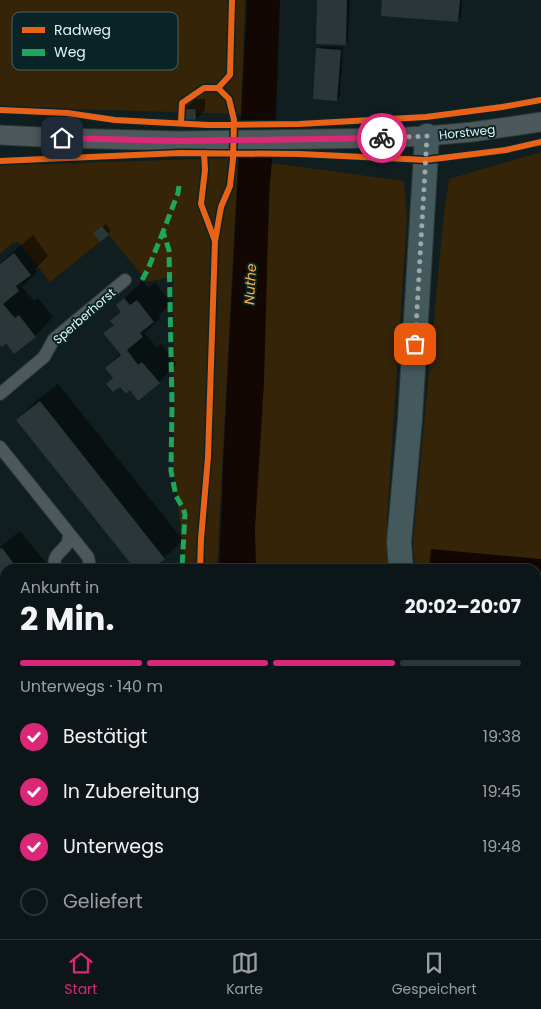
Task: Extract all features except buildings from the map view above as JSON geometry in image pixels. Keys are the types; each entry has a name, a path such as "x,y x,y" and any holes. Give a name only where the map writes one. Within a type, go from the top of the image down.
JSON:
{"highway":[{"path":"401,564 399,542 410,419 427,136"}],"street":[{"name":"Horstweg","path":"0,135 180,141 427,136 472,132 541,122"},
{"name":"Horstweg","path":"0,142 62,138"},
{"name":"Sperberhorst","path":"0,394 44,357 54,339 125,280"},
{"path":"0,447 88,557 90,564"},
{"path":"54,564 58,553 68,543 69,533"}],"shaded area":[{"path":"0,0 245,0 241,114 0,107"},
{"path":"541,152 541,564 415,564 413,542 443,223 449,179"},
{"path":"238,158 217,564 185,564 173,466 173,278 147,282 102,226 100,242 50,282 18,242 12,243 0,254 0,165"},
{"path":"271,163 404,181 407,219 387,518 387,564 253,564"}],"water":[{"name":"Nuthe","path":"247,0 280,0 276,114 269,194 264,382 255,528 256,564 219,564"},
{"path":"431,549 541,559 541,564 430,564"}],"pier":[{"path":"278,120 274,157 236,158 238,121"}],"marked path":[{"path":"179,186 163,232 169,250 172,405 171,471 176,496 185,514 182,564"},
{"path":"142,280 163,232"}],"cycle path":[{"path":"181,123 182,103 204,88 218,88 230,75 232,0"},
{"path":"200,564 208,457 215,241 221,207 230,186 233,159 234,120 229,99 218,88"},
{"path":"0,110 67,113 115,120 208,125 299,124 426,117 541,100"},
{"path":"0,161 180,153 300,154 426,160 506,150 541,142"},
{"path":"204,153 205,170 201,204 215,241"}],"way so far":[{"path":"382,138 427,136 415,344"}],"route":[{"path":"62,138 180,141 382,138"}]}
